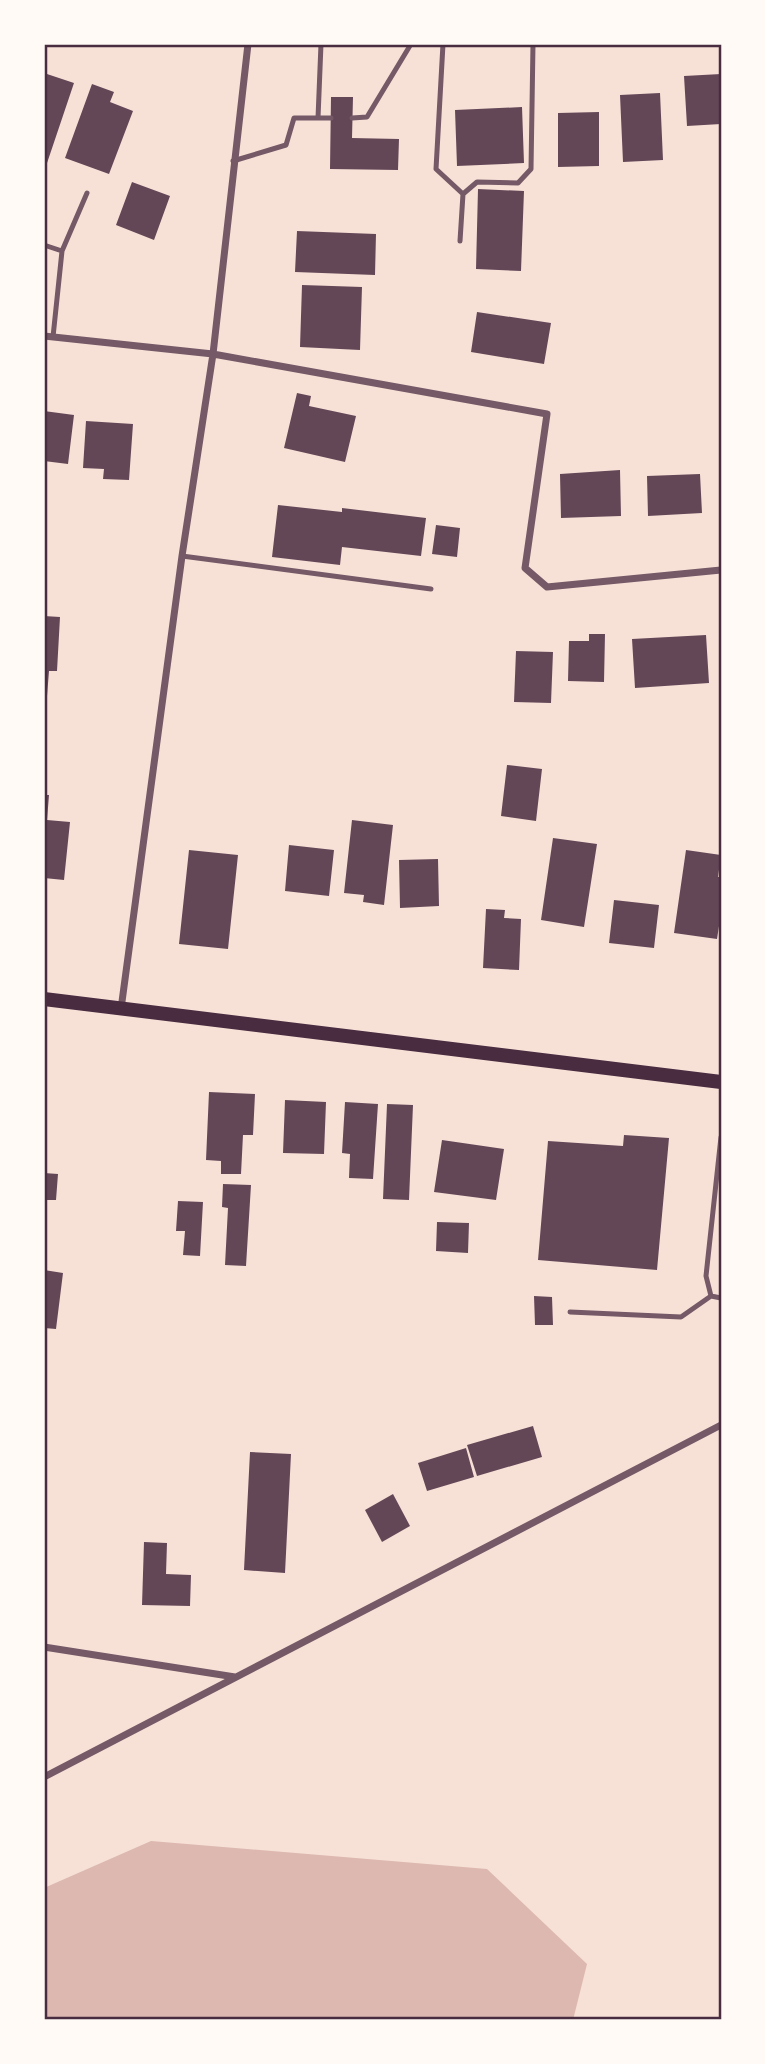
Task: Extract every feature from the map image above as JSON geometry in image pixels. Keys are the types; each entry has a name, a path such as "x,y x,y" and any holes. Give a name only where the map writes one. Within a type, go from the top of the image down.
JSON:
{"main road":[{"path":"44,999 721,1082"}],"street":[{"path":"121,1009 182,556 213,354 248,44"},
{"path":"44,336 213,354 547,414 525,568 547,587 721,570"},
{"path":"44,1777 721,1424"},
{"path":"44,1647 235,1677"}],"lane":[{"path":"318,118 321,44"},
{"path":"352,118 367,117 411,44"},
{"path":"443,44 436,169 463,194"},
{"path":"460,241 463,194 477,182 518,183 531,169 533,44"},
{"path":"233,161 286,145 294,118 331,118"},
{"path":"53,337 62,251 87,193"},
{"path":"44,245 62,251"},
{"path":"182,556 431,589"},
{"path":"711,1296 706,1276 721,1137"},
{"path":"570,1312 681,1317 711,1296 721,1298"}],"shaded area":[{"path":"151,1841 487,1869 587,1964 573,2020 44,2020 44,1888"}],"building":[{"path":"44,73 74,83 44,172"},
{"path":"721,74 721,124 687,126 684,76"},
{"path":"92,84 114,92 110,102 133,111 109,174 65,158"},
{"path":"660,93 663,160 623,162 620,95"},
{"path":"331,97 353,97 352,138 399,139 398,170 330,169"},
{"path":"522,107 524,163 457,166 455,110"},
{"path":"599,112 599,166 558,167 558,113"},
{"path":"132,182 170,196 154,240 116,225"},
{"path":"478,189 524,191 521,271 476,269"},
{"path":"297,231 376,234 375,275 295,272"},
{"path":"302,285 362,287 360,350 300,347"},
{"path":"477,312 551,323 544,364 471,352"},
{"path":"297,393 311,396 309,406 356,416 345,462 284,448"},
{"path":"44,411 74,415 68,464 44,461"},
{"path":"86,421 133,424 129,480 103,479 104,469 83,468"},
{"path":"620,470 621,516 561,518 560,474"},
{"path":"700,474 702,513 648,516 647,476"},
{"path":"278,505 342,512 342,508 426,518 421,556 342,547 340,565 272,557"},
{"path":"436,525 460,528 457,557 432,554"},
{"path":"44,616 60,617 57,671 49,671 47,696 44,696"},
{"path":"589,634 605,634 604,682 568,681 569,641 589,641"},
{"path":"706,635 709,683 635,688 632,639"},
{"path":"516,651 553,652 551,703 514,702"},
{"path":"507,765 542,769 536,821 501,816"},
{"path":"44,795 49,795 47,820 70,822 64,880 44,878"},
{"path":"352,820 393,825 384,905 363,902 364,895 344,893"},
{"path":"553,838 597,844 584,927 541,920"},
{"path":"289,845 334,850 329,896 285,891"},
{"path":"189,850 238,855 228,949 179,944"},
{"path":"686,850 721,855 718,877 721,877 721,913 717,939 674,933"},
{"path":"438,859 439,906 400,908 399,860"},
{"path":"614,900 659,905 654,948 609,943"},
{"path":"486,909 505,910 504,918 521,919 519,970 483,968"},
{"path":"209,1092 255,1094 253,1135 243,1135 241,1174 221,1174 221,1161 206,1160"},
{"path":"285,1100 326,1102 324,1154 283,1153"},
{"path":"345,1102 378,1104 373,1179 349,1178 350,1154 342,1153"},
{"path":"387,1104 413,1105 409,1200 383,1199"},
{"path":"624,1135 669,1138 657,1270 538,1260 548,1141 623,1146"},
{"path":"442,1140 504,1149 496,1200 434,1192"},
{"path":"44,1173 58,1174 56,1200 44,1200"},
{"path":"223,1184 251,1185 246,1266 225,1265 228,1208 222,1207"},
{"path":"178,1201 203,1202 200,1256 183,1255 185,1231 176,1231"},
{"path":"437,1222 469,1223 468,1253 436,1251"},
{"path":"44,1270 63,1273 56,1329 44,1328"},
{"path":"534,1296 552,1297 553,1325 535,1325"},
{"path":"533,1426 542,1457 477,1476 467,1445"},
{"path":"466,1448 474,1477 427,1491 418,1463"},
{"path":"250,1452 291,1454 285,1573 244,1570"},
{"path":"393,1494 410,1526 382,1542 365,1510"},
{"path":"144,1542 167,1543 166,1574 191,1575 190,1606 142,1605"}]}
